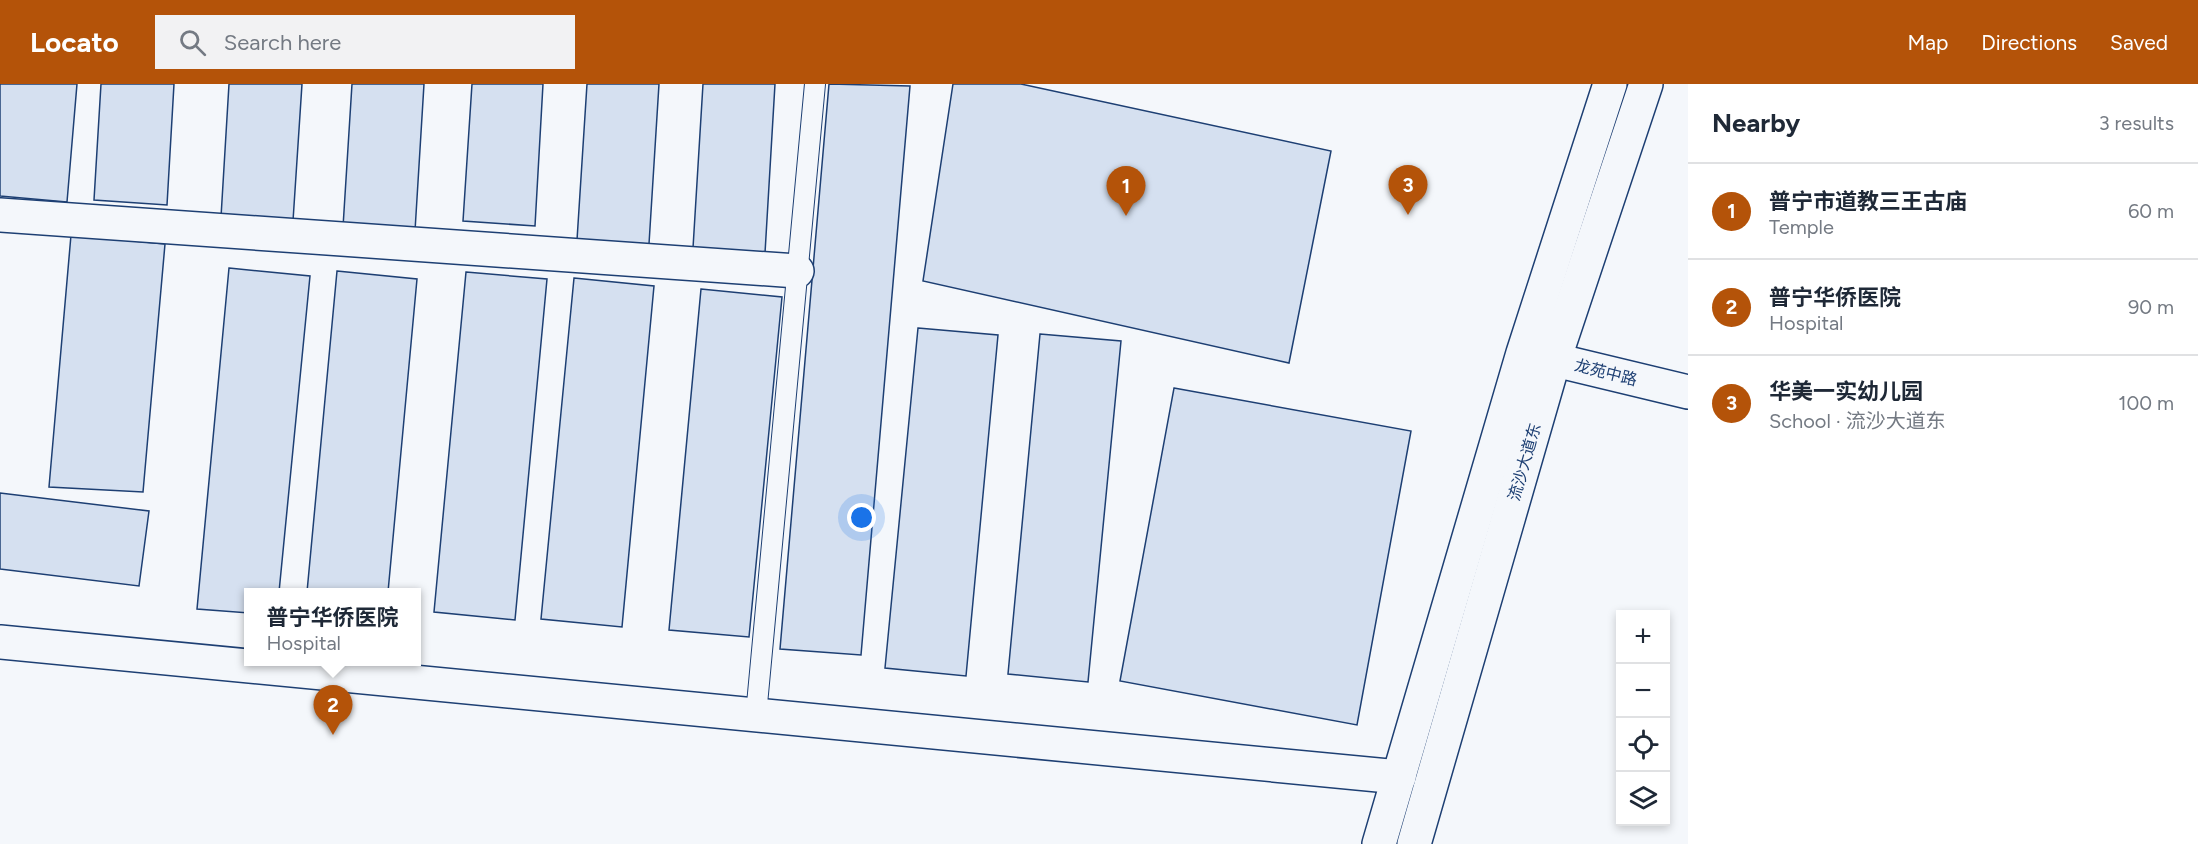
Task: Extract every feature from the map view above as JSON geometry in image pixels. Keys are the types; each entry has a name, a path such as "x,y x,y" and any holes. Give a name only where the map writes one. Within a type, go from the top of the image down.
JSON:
{"street":[{"name":"流沙大道东","path":"1414,844 1610,84"},
{"name":"流沙大道东","path":"1379,844 1538,356 1646,84"},
{"path":"0,215 797,271"},
{"name":"龙苑中路","path":"1538,356 1688,392"},
{"path":"0,642 244,666"},
{"path":"245,666 1399,777"}],"lane":[{"path":"756,716 814,84"}],"building":[{"path":"0,84 77,84 67,202 0,196"},
{"path":"101,84 174,84 167,205 94,200"},
{"path":"229,84 302,84 293,221 221,217"},
{"path":"352,84 424,84 415,231 343,227"},
{"path":"472,84 543,84 535,226 463,221"},
{"path":"587,84 659,84 649,244 577,240"},
{"path":"703,84 775,84 765,253 693,248"},
{"path":"829,84 910,86 861,655 780,649"},
{"path":"953,84 1021,84 1331,151 1289,363 923,281"},
{"path":"71,235 165,244 143,492 49,487"},
{"path":"229,268 310,276 279,588 244,588 244,613 197,609"},
{"path":"337,271 417,279 388,588 307,588"},
{"path":"466,272 547,279 515,620 434,612"},
{"path":"574,278 654,286 622,627 541,619"},
{"path":"701,289 782,297 749,637 669,630"},
{"path":"918,328 998,335 966,676 885,668"},
{"path":"1040,334 1121,341 1088,682 1008,674"},
{"path":"1174,388 1411,431 1357,725 1120,681"},
{"path":"0,493 149,511 139,586 0,569"}],"place":[{"name":"华美一实幼儿园","path":"1408,215"},
{"name":"普宁市道教三王古庙","path":"1126,216"},
{"name":"普宁华侨医院","path":"333,735"}]}
